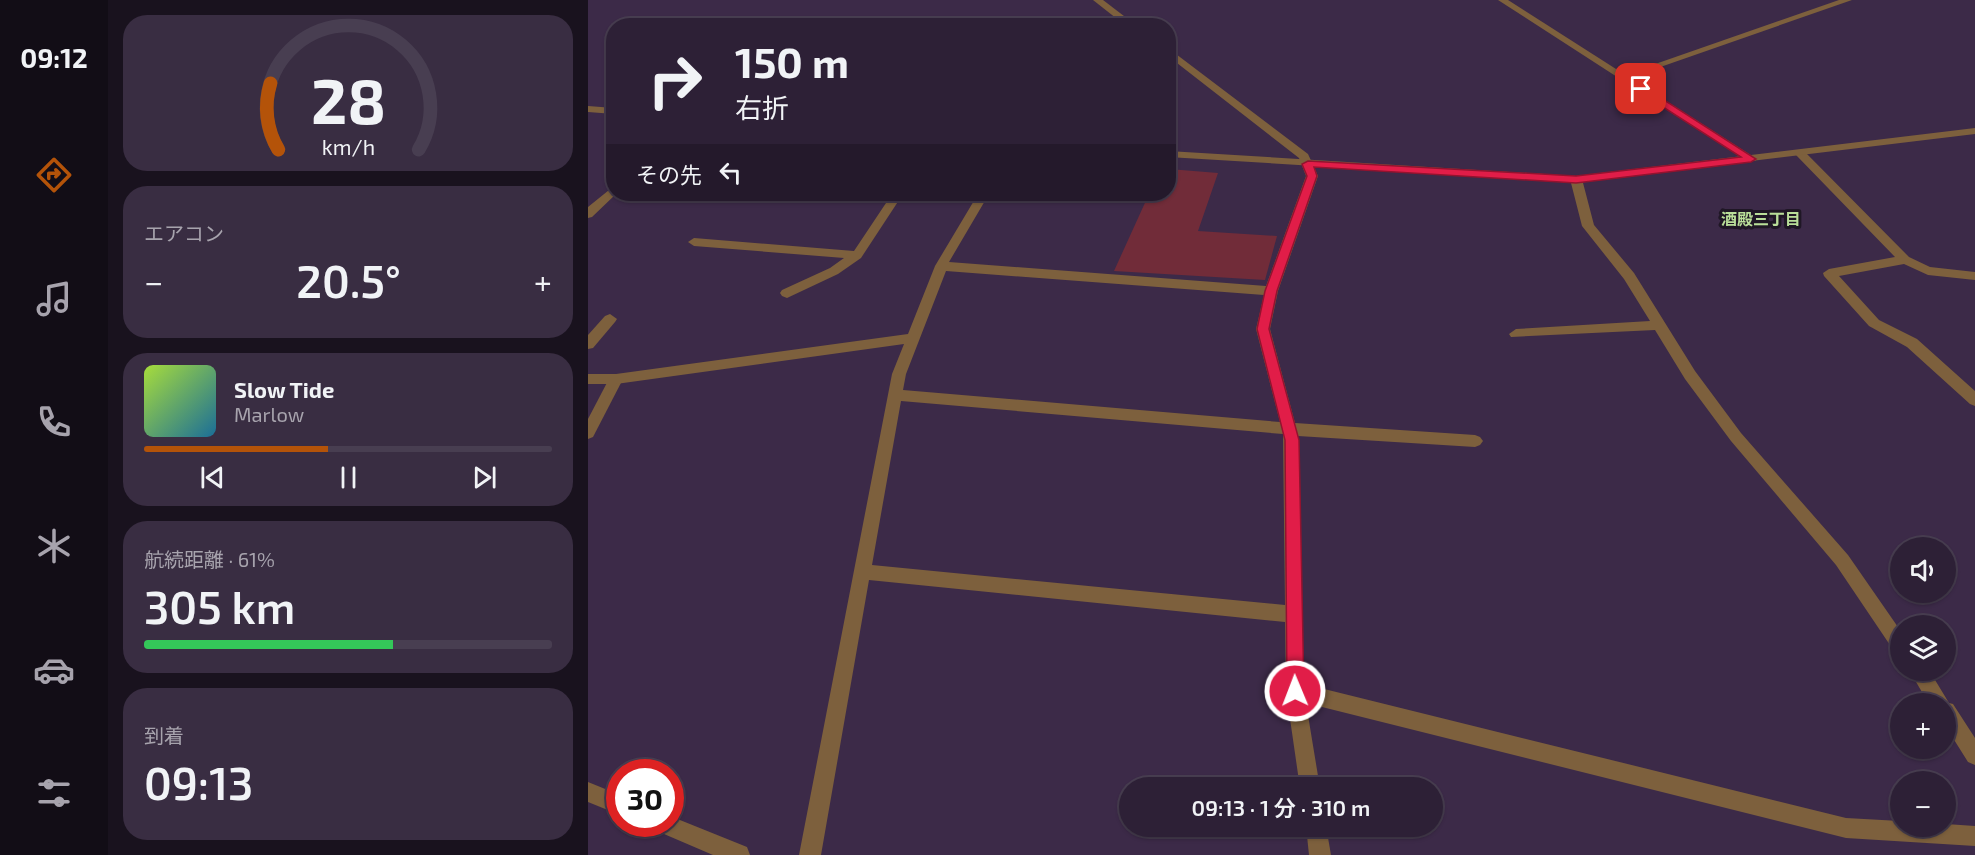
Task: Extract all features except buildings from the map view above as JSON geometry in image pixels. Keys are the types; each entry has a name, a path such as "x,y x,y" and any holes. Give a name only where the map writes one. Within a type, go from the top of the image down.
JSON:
{"street":[{"path":"1097,0 1122,18"},
{"path":"1502,0 1751,159"},
{"path":"1623,77 1848,0"},
{"path":"1176,57 1304,156 1312,176 1271,291 1263,329 1292,440 1295,691 1308,777"},
{"path":"588,109 606,110"},
{"path":"1176,155 1576,179 1975,131"},
{"path":"1800,153 1905,260 1928,271 1975,276"},
{"path":"1576,179 1587,226 1629,276 1690,375 1736,437 1842,560 1890,630"},
{"path":"588,214 606,197"},
{"path":"786,293 834,271 857,255 892,201"},
{"path":"810,855 899,374 941,266 979,201"},
{"path":"694,242 857,255"},
{"path":"1905,260 1829,273 1874,323 1912,343 1975,400"},
{"path":"941,266 1271,291"},
{"path":"588,344 610,319"},
{"path":"1516,334 1658,325"},
{"path":"588,379 616,379 913,338"},
{"path":"588,433 616,379"},
{"path":"896,395 1290,429 1475,441"},
{"path":"862,572 1294,615"},
{"path":"1295,691 1846,828 1975,836"},
{"path":"1956,726 1975,755"},
{"path":"588,792 606,799"},
{"path":"684,832 739,855"},
{"path":"1318,837 1320,855"}],"shaded area":[{"path":"1176,170 1218,173 1198,231 1277,236 1265,280 1114,271 1146,201 1176,201"}],"district":[{"name":"酒殿三丁目","path":"1761,219"}],"route":[{"path":"1295,691 1292,440 1263,329 1271,291 1312,176 1308,164 1576,179 1751,159 1641,89"}]}
